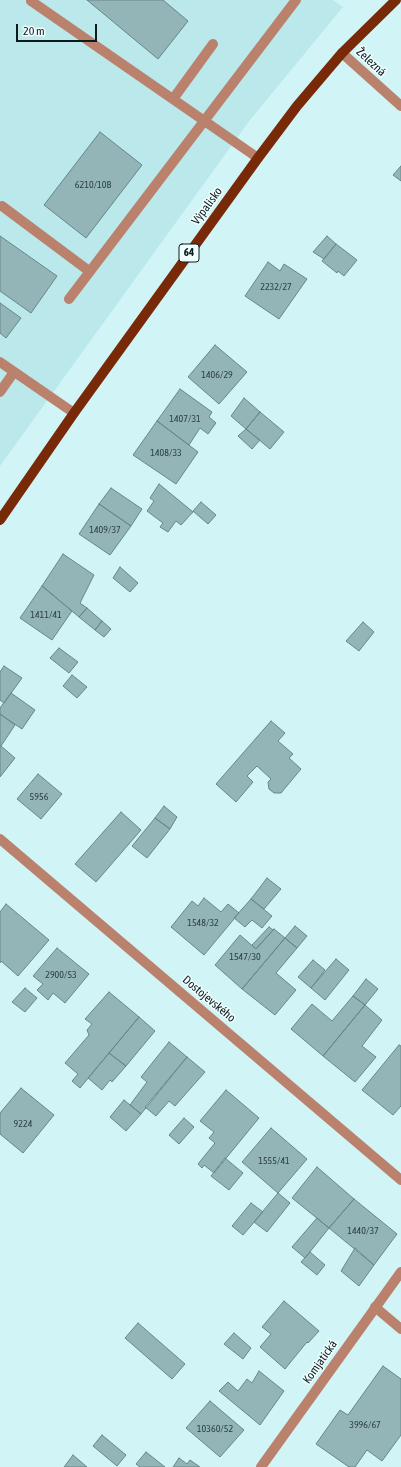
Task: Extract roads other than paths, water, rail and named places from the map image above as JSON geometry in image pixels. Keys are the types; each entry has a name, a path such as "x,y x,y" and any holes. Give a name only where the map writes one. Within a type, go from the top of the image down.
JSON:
{"main road":[{"name":"Výpalisko","path":"0,520 74,413 297,106 342,53 396,0"}],"street":[{"path":"69,299 296,0"},
{"path":"31,1 258,158"},
{"path":"173,99 213,44"},
{"name":"Železná","path":"342,53 401,106"},
{"path":"2,206 89,271"},
{"path":"0,362 74,413"},
{"path":"0,392 14,372"},
{"name":"Dostojevského","path":"0,839 401,1180"},
{"name":"Komjatická","path":"261,1467 401,1272"},
{"path":"375,1307 401,1329"}]}
